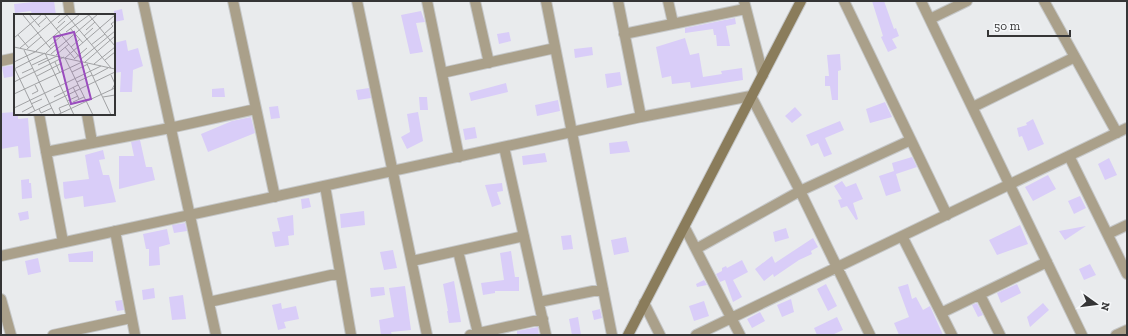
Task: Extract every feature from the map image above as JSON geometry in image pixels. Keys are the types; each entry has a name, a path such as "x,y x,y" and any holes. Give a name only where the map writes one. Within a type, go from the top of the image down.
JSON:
{"street":[{"path":"68,1 70,14"},
{"path":"143,1 216,335"},
{"path":"233,1 275,197"},
{"path":"357,1 427,335"},
{"path":"427,1 459,156"},
{"path":"475,1 489,63"},
{"path":"546,1 612,335"},
{"path":"618,1 641,117"},
{"path":"668,1 672,23"},
{"path":"628,335 685,228 751,96 802,1"},
{"path":"844,1 947,215"},
{"path":"921,1 1011,184 1082,335"},
{"path":"930,18 967,1"},
{"path":"1044,1 1117,133"},
{"path":"624,34 744,5 763,75"},
{"path":"442,73 555,48"},
{"path":"973,107 1075,57"},
{"path":"1,61 14,58"},
{"path":"1,256 572,131 751,96"},
{"path":"751,96 800,190 870,335"},
{"path":"46,152 170,128 256,109"},
{"path":"39,115 63,242"},
{"path":"87,115 92,142"},
{"path":"696,335 1127,128"},
{"path":"696,249 800,190 911,140"},
{"path":"504,147 546,335"},
{"path":"1069,156 1127,274"},
{"path":"325,186 351,335"},
{"path":"1108,234 1127,225"},
{"path":"685,228 740,335"},
{"path":"115,231 135,335"},
{"path":"412,261 524,236"},
{"path":"902,236 952,335"},
{"path":"458,251 474,334 497,332 543,319"},
{"path":"941,313 1048,262"},
{"path":"209,302 340,273"},
{"path":"539,302 603,289"},
{"path":"980,295 1000,335"},
{"path":"1,300 11,335"},
{"path":"644,303 660,335"},
{"path":"53,335 84,332 131,318"},
{"path":"1116,335 1127,330"}],"building":[{"path":"54,1 56,14 32,14 31,11 15,13 14,4"},
{"path":"872,1 884,1 894,29 896,28 899,36 892,39 897,48 888,52 881,37 883,36"},
{"path":"122,9 124,20 115,22 114,11"},
{"path":"421,11 425,22 416,23 423,52 410,54 401,15"},
{"path":"735,18 736,24 726,26 730,46 717,46 716,35 714,35 713,29 685,33 685,28"},
{"path":"509,32 511,41 499,44 497,34"},
{"path":"685,38 690,55 699,53 703,77 722,74 721,71 742,68 743,80 691,88 690,82 672,84 671,76 662,78 656,47"},
{"path":"126,40 128,51 138,48 143,66 133,70 132,92 120,92 121,72 115,73 115,43"},
{"path":"592,47 593,55 575,58 574,49"},
{"path":"840,54 841,70 838,71 838,100 832,100 830,86 825,86 825,76 829,76 827,55"},
{"path":"14,65 14,76 4,78 2,67"},
{"path":"620,72 622,85 607,88 605,74"},
{"path":"506,83 508,92 471,101 469,93"},
{"path":"224,88 225,97 212,97 212,89"},
{"path":"369,88 371,98 358,100 356,90"},
{"path":"419,97 427,97 428,110 420,110"},
{"path":"558,100 560,111 537,116 535,105"},
{"path":"885,102 892,117 870,123 866,109"},
{"path":"278,106 280,118 271,119 269,107"},
{"path":"795,107 802,115 792,123 785,116"},
{"path":"14,112 14,115 18,115 18,119 28,118 31,157 19,158 18,146 1,149 1,113"},
{"path":"418,112 423,141 407,149 401,137 410,132 407,114"},
{"path":"251,117 255,133 208,152 201,134 232,121"},
{"path":"1033,119 1044,144 1028,151 1022,136 1019,137 1017,128 1027,125 1026,123"},
{"path":"840,121 844,130 825,138 832,154 824,157 818,143 811,146 806,135"},
{"path":"475,127 477,138 465,140 463,129"},
{"path":"140,140 146,167 152,167 155,180 119,189 119,156 134,156 131,142"},
{"path":"627,141 630,152 610,154 609,143"},
{"path":"103,150 105,159 99,160 103,175 109,175 116,202 84,207 83,196 65,199 63,182 89,179 85,155"},
{"path":"545,153 547,162 523,165 522,156"},
{"path":"912,157 917,167 896,174 901,191 886,196 879,176 894,171 892,163"},
{"path":"1109,158 1117,175 1105,180 1098,164"},
{"path":"1048,175 1056,189 1033,201 1025,187"},
{"path":"29,179 29,183 31,183 32,198 22,199 21,180"},
{"path":"842,181 846,187 856,183 863,199 853,203 858,219 856,220 847,206 841,208 838,200 842,199 834,186"},
{"path":"502,183 503,191 497,192 501,204 492,207 485,185"},
{"path":"1080,196 1086,208 1074,214 1068,201"},
{"path":"309,198 311,207 302,209 301,199"},
{"path":"28,211 29,219 20,221 18,213"},
{"path":"364,211 365,225 341,228 340,214"},
{"path":"293,215 294,235 288,236 289,245 275,247 272,232 280,231 277,218"},
{"path":"185,223 187,231 174,233 172,225"},
{"path":"1020,225 1028,244 997,255 989,240"},
{"path":"1086,226 1065,240 1059,231"},
{"path":"786,228 789,238 775,242 773,232"},
{"path":"167,229 170,244 159,247 160,265 149,266 149,249 146,249 143,234"},
{"path":"571,235 573,249 563,250 561,236"},
{"path":"626,237 629,252 614,255 611,240"},
{"path":"813,238 818,247 811,251 812,254 799,260 774,277 773,274 764,281 755,269 772,256 775,263"},
{"path":"393,250 397,268 384,270 380,252"},
{"path":"93,251 93,262 69,262 68,254"},
{"path":"511,251 515,277 519,277 519,291 495,291 495,293 483,295 481,283 504,280 500,253"},
{"path":"38,258 41,272 28,275 25,261"},
{"path":"742,260 748,272 733,280 742,297 733,302 725,280 720,282 716,274 722,271 722,268 726,266 727,268"},
{"path":"1090,264 1096,275 1084,280 1079,269"},
{"path":"704,280 707,285 697,287 696,284"},
{"path":"454,281 461,322 449,323 443,284"},
{"path":"826,284 837,306 828,311 817,289"},
{"path":"908,284 912,299 916,297 923,310 930,306 943,335 899,335 894,323 909,317 898,287"},
{"path":"1017,284 1021,293 1001,303 997,293"},
{"path":"405,286 411,330 391,332 392,335 381,335 379,320 394,317 389,288"},
{"path":"384,287 385,295 371,297 370,288"},
{"path":"154,288 155,298 143,300 142,290"},
{"path":"183,295 186,319 172,320 169,297"},
{"path":"791,299 794,312 782,317 777,305"},
{"path":"122,300 124,310 117,311 115,301"},
{"path":"704,301 709,316 694,321 689,306"},
{"path":"281,303 282,309 296,306 299,319 284,322 286,328 278,330 272,305"},
{"path":"977,303 983,315 978,317 972,305"},
{"path":"1043,303 1049,310 1030,327 1027,317"},
{"path":"600,309 602,318 594,320 592,311"},
{"path":"760,312 765,321 752,328 747,319"},
{"path":"578,317 581,335 572,335 569,319"},
{"path":"837,317 843,330 832,335 817,335 814,328"},
{"path":"538,327 539,335 517,335 517,331"}]}
